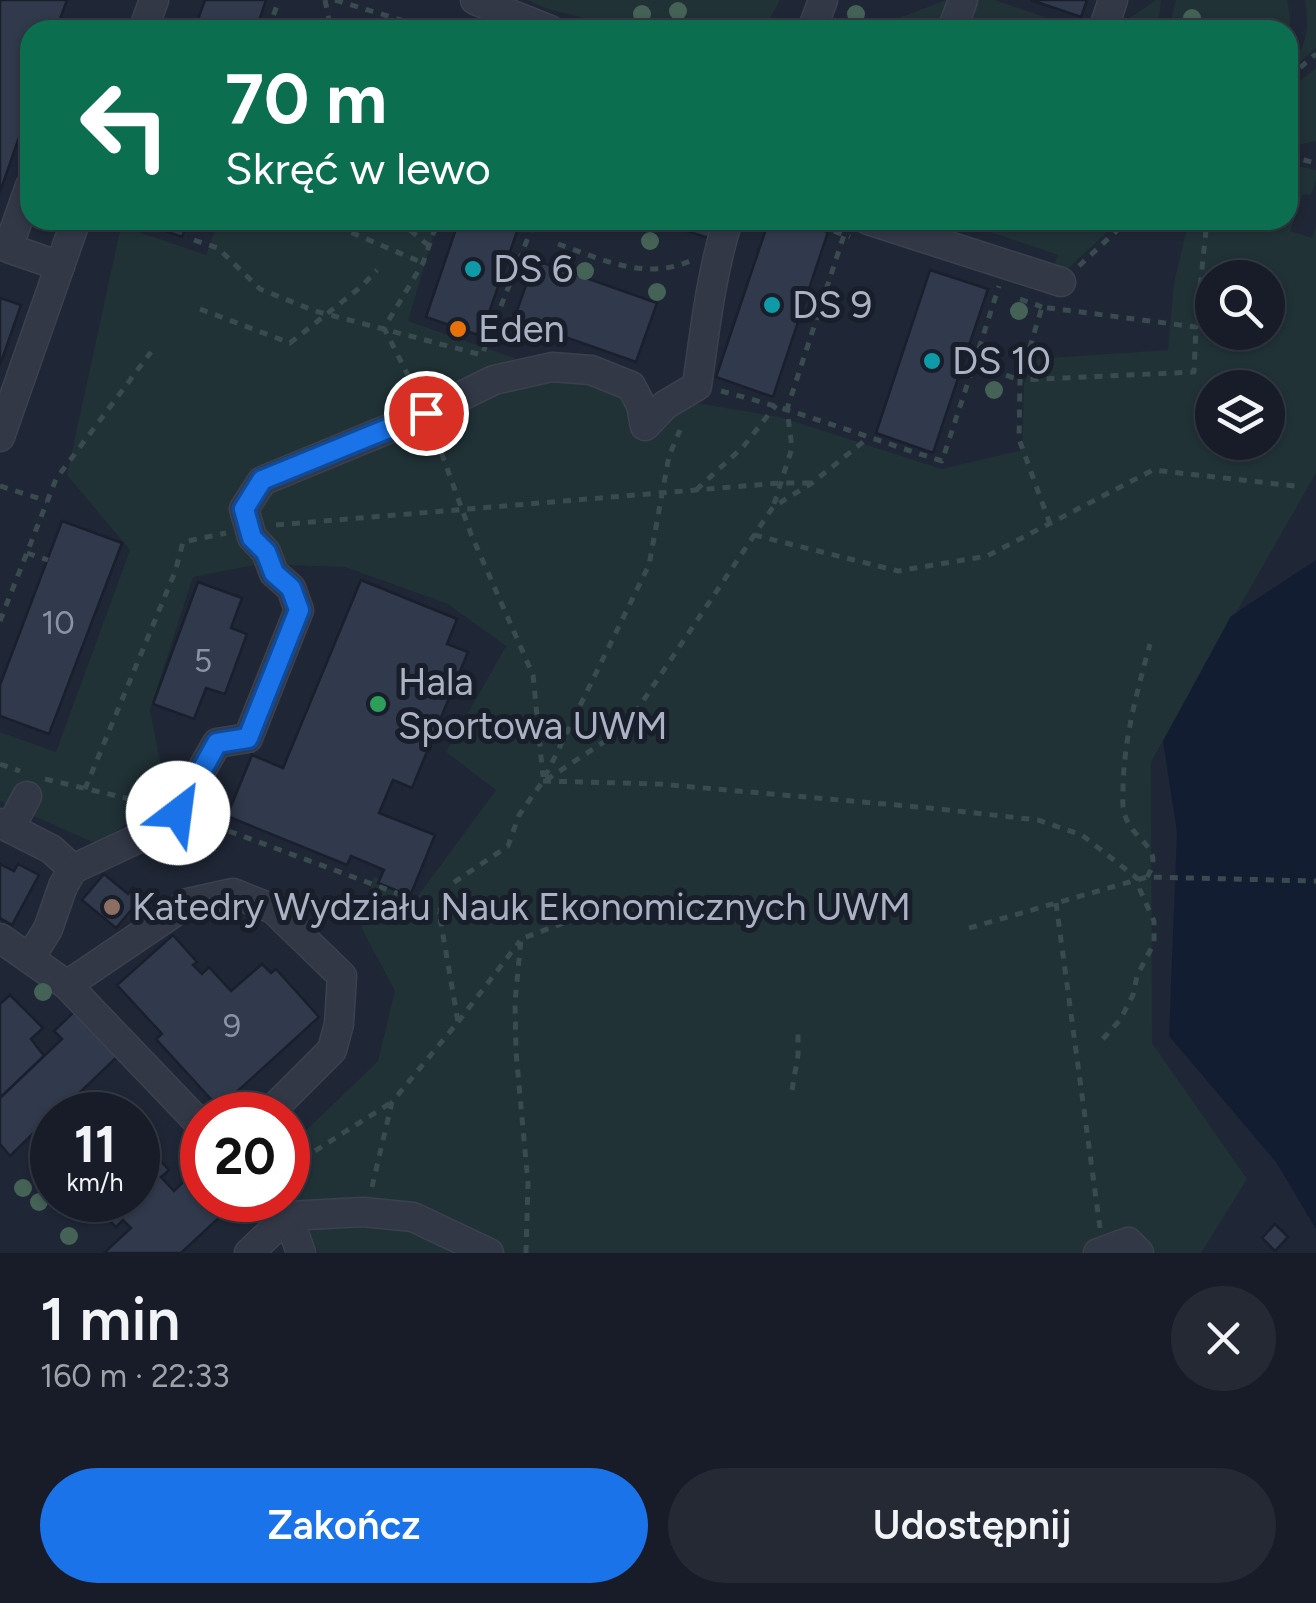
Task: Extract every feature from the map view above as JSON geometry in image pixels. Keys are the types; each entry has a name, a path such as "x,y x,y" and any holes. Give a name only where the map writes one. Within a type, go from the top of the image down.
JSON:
{"street":[{"path":"475,0 525,20"},
{"path":"20,214 8,248 60,266"},
{"path":"0,437 73,230"},
{"path":"887,230 1061,282"},
{"path":"30,958 48,929 73,868 172,823 217,743 248,738 299,610 291,588 274,573 266,552 252,538 249,528 244,509 262,480 426,413 494,380 552,368 591,370 631,386 645,426 666,405 698,386 710,296 724,233"},
{"path":"27,796 5,826 51,848 73,868"},
{"path":"67,985 188,903 233,893 273,909 342,976 339,1024 332,1050 290,1092"},
{"path":"0,938 67,985 180,1103"},
{"path":"310,1209 413,1218 489,1253"},
{"path":"248,1253 270,1222"},
{"path":"287,1222 301,1253"},
{"path":"1100,1252 1128,1242 1139,1253"}],"path":[{"path":"334,0 401,20"},
{"path":"345,230 423,263"},
{"path":"410,230 430,246"},
{"path":"384,328 423,263 435,230"},
{"path":"194,240 218,248 260,290 328,314 482,355 530,230"},
{"path":"774,508 792,448 787,408 868,230"},
{"path":"1203,260 1206,230"},
{"path":"558,244 632,269 656,268 683,264 724,233"},
{"path":"200,309 290,343 362,286 376,270"},
{"path":"458,1022 439,912 453,884 508,846 519,815 543,782 650,566 669,456 698,386 787,408 942,461 998,290"},
{"path":"1050,524 1020,439 1020,380 1042,307 1195,327"},
{"path":"495,321 552,340"},
{"path":"384,328 426,413 462,512 533,675 543,782"},
{"path":"974,364 1020,380 1194,372 1195,350"},
{"path":"0,621 56,479 151,352"},
{"path":"694,491 743,447 776,405"},
{"path":"543,782 625,728 774,508 868,438"},
{"path":"754,535 898,570 986,556 1153,470 1295,486"},
{"path":"86,789 183,542 249,528 812,483"},
{"path":"0,486 48,500"},
{"path":"26,552 48,560"},
{"path":"0,596 8,599"},
{"path":"1147,877 1155,866 1154,856 1129,826 1123,810 1132,707 1150,644"},
{"path":"0,764 64,785 178,813 439,912"},
{"path":"543,782 659,784 930,808 1038,820 1082,835 1138,879 1154,921 1154,943 1136,976 1133,995 1120,1020 1102,1040"},
{"path":"969,928 1147,877 1316,882"},
{"path":"310,1154 392,1102 521,939 620,902"},
{"path":"1056,903 1100,1252"},
{"path":"521,939 515,1018 528,1183 526,1253"},
{"path":"792,1090 798,1032"},
{"path":"372,1188 392,1102"}],"shaded area":[{"path":"527,0 780,0 769,20 592,20"},
{"path":"946,0 950,0 943,20 893,20"},
{"path":"978,0 995,0 1052,20 971,20"},
{"path":"1156,0 1161,0 1158,20 1127,20"},
{"path":"1176,0 1287,0 1290,20 1172,20"},
{"path":"1305,0 1316,0 1316,48 1298,63 1298,55 1307,22"},
{"path":"1316,68 1316,141 1298,145 1298,83"},
{"path":"1298,166 1316,170 1311,195 1303,194 1298,208"},
{"path":"1316,226 1316,473 1151,762 1152,1043 1247,1179 1201,1253 318,1253 303,1222 310,1222 310,1127 378,1061 395,991 361,927 374,876 415,900 496,790 446,752 506,646 448,604 345,567 260,564 193,577 150,710 167,796 97,844 0,801 0,732 56,752 130,550 67,475 120,230 133,230 206,255 215,230 435,230 408,321 595,386 780,417 942,469 1022,450 1024,384 1033,359 1168,350 1174,283 1187,230 1290,230 1312,238"},
{"path":"984,230 1109,230 1045,290 1058,255"}],"water":[{"path":"1316,560 1316,1229 1276,1162 1169,1036 1177,832 1163,741 1231,616"}],"building":[{"path":"0,0 67,0 60,20 20,20 20,135 0,192"},
{"path":"205,0 266,0 259,20 198,20"},
{"path":"1031,0 1087,0 1081,17"},
{"path":"163,230 184,230 182,237"},
{"name":"DS 6","path":"456,230 518,230 481,336 426,317"},
{"path":"684,230 711,230 708,238"},
{"name":"DS 9","path":"766,230 828,232 773,397 716,377"},
{"path":"535,260 657,303 636,362 514,319"},
{"name":"DS 10","path":"930,270 988,289 933,453 876,433"},
{"path":"0,298 21,305 0,365"},
{"path":"62,521 122,543 49,734 0,716 0,685"},
{"name":"Hala Sportowa UWM","path":"361,580 457,619 447,644 468,652 412,788 393,780 379,813 435,835 410,896 378,883 384,870 351,856 347,865 227,816 252,755 283,768"},
{"path":"198,582 242,598 231,628 247,634 225,694 206,688 194,719 153,704"},
{"path":"0,864 14,871 18,864 39,875 12,925 0,918"},
{"name":"Katedry Wydziału Nauk Ekonomicznych UWM","path":"104,874 128,894 133,888 143,896 116,928 82,900"},
{"path":"173,935 197,962 193,965 202,974 209,967 231,991 262,964 271,973 276,969 319,1017 237,1092 204,1092 156,1039 162,1034 117,985"},
{"path":"10,995 43,1028 31,1039 44,1056 0,1098 0,1004"},
{"path":"77,1009 120,1054 80,1092 30,1092 30,1137 10,1156 0,1144 0,1098 62,1039 54,1031"},
{"path":"160,1160 169,1170 161,1177 174,1191 180,1185 180,1222 214,1222 181,1253 104,1253 131,1228 125,1222 160,1222"},
{"path":"1275,1224 1288,1237 1275,1251 1262,1238"}],"place":[{"name":"DS 6","path":"473,269"},
{"name":"DS 9","path":"772,305"},
{"name":"Eden","path":"458,329"},
{"name":"DS 10","path":"932,361"},
{"name":"Hala Sportowa UWM","path":"378,704"},
{"name":"Katedry Wydziału Nauk Ekonomicznych UWM","path":"112,907"}],"route":[{"path":"178,813 217,743 248,738 299,610 291,588 274,573 266,552 252,538 244,509 262,480 426,413"}]}
